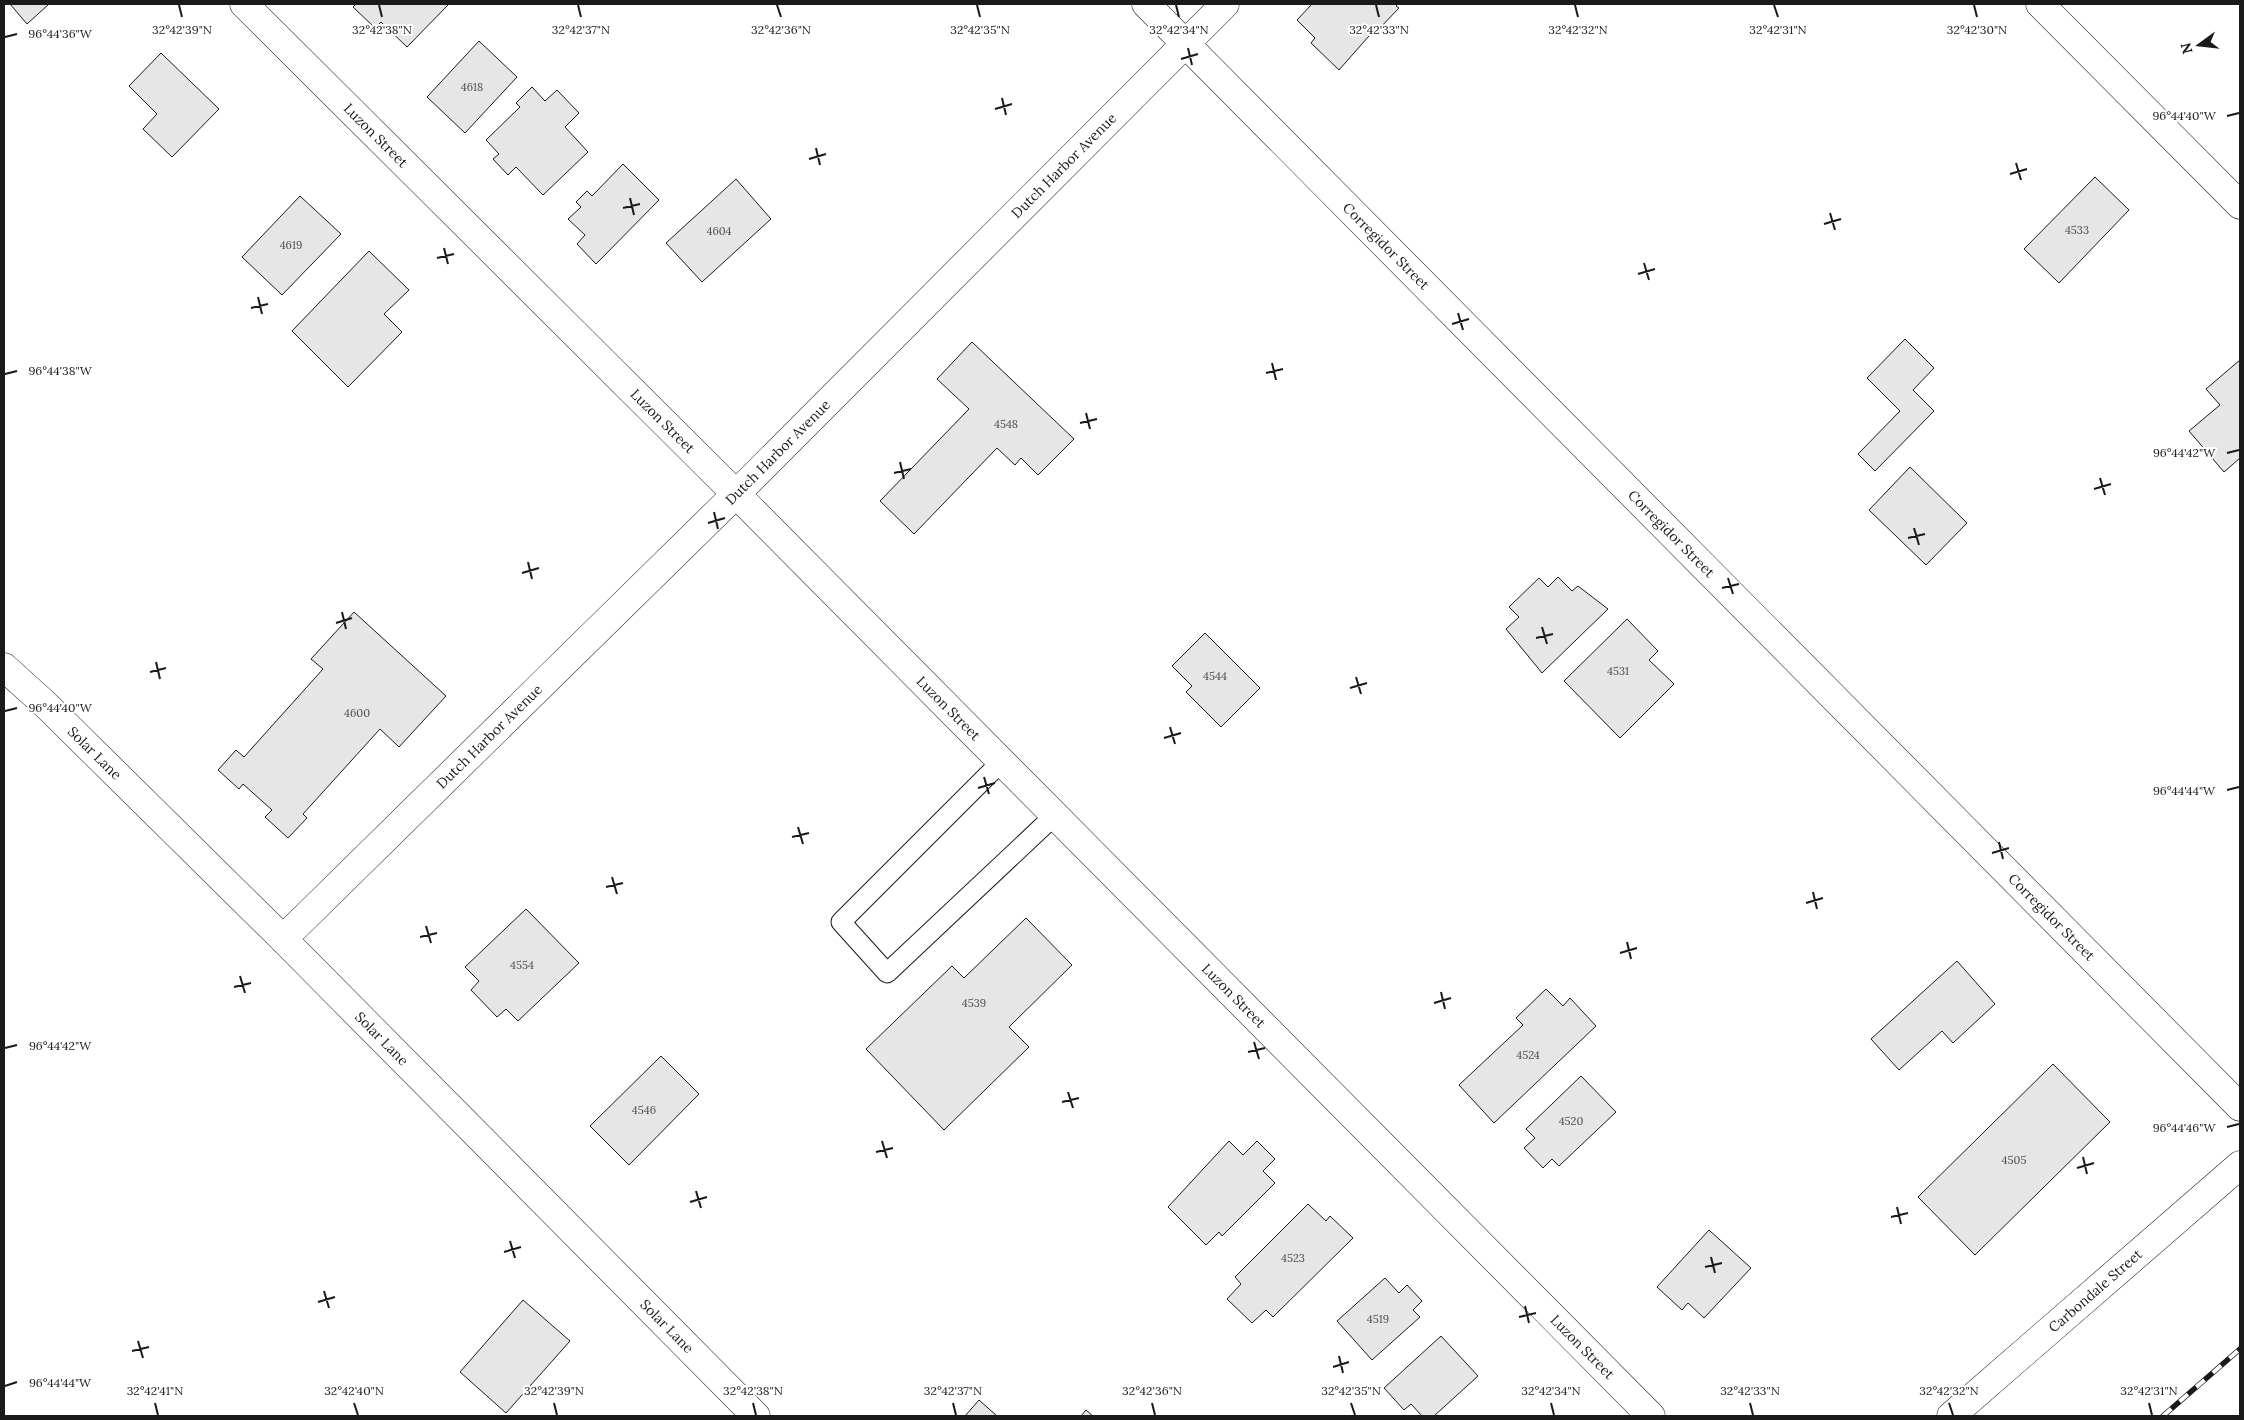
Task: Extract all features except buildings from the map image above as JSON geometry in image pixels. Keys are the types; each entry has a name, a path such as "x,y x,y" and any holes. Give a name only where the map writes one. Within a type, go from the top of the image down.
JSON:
{"street":[{"name":"Luzon Street","path":"244,4 736,494 1651,1416"},
{"name":"Corregidor Street","path":"1146,4 2240,1107"},
{"name":"Dutch Harbor Avenue","path":"283,939 736,494 1225,4"},
{"path":"2040,4 2240,205"},
{"name":"Solar Lane","path":"4,667 46,705 283,939 756,1416"},
{"name":"Carbondale Street","path":"1950,1416 2240,1165"}],"lane":[{"path":"1002,761 841,922 887,973 1055,815"}],"railway":[{"path":"2163,1416 2240,1349"}]}
